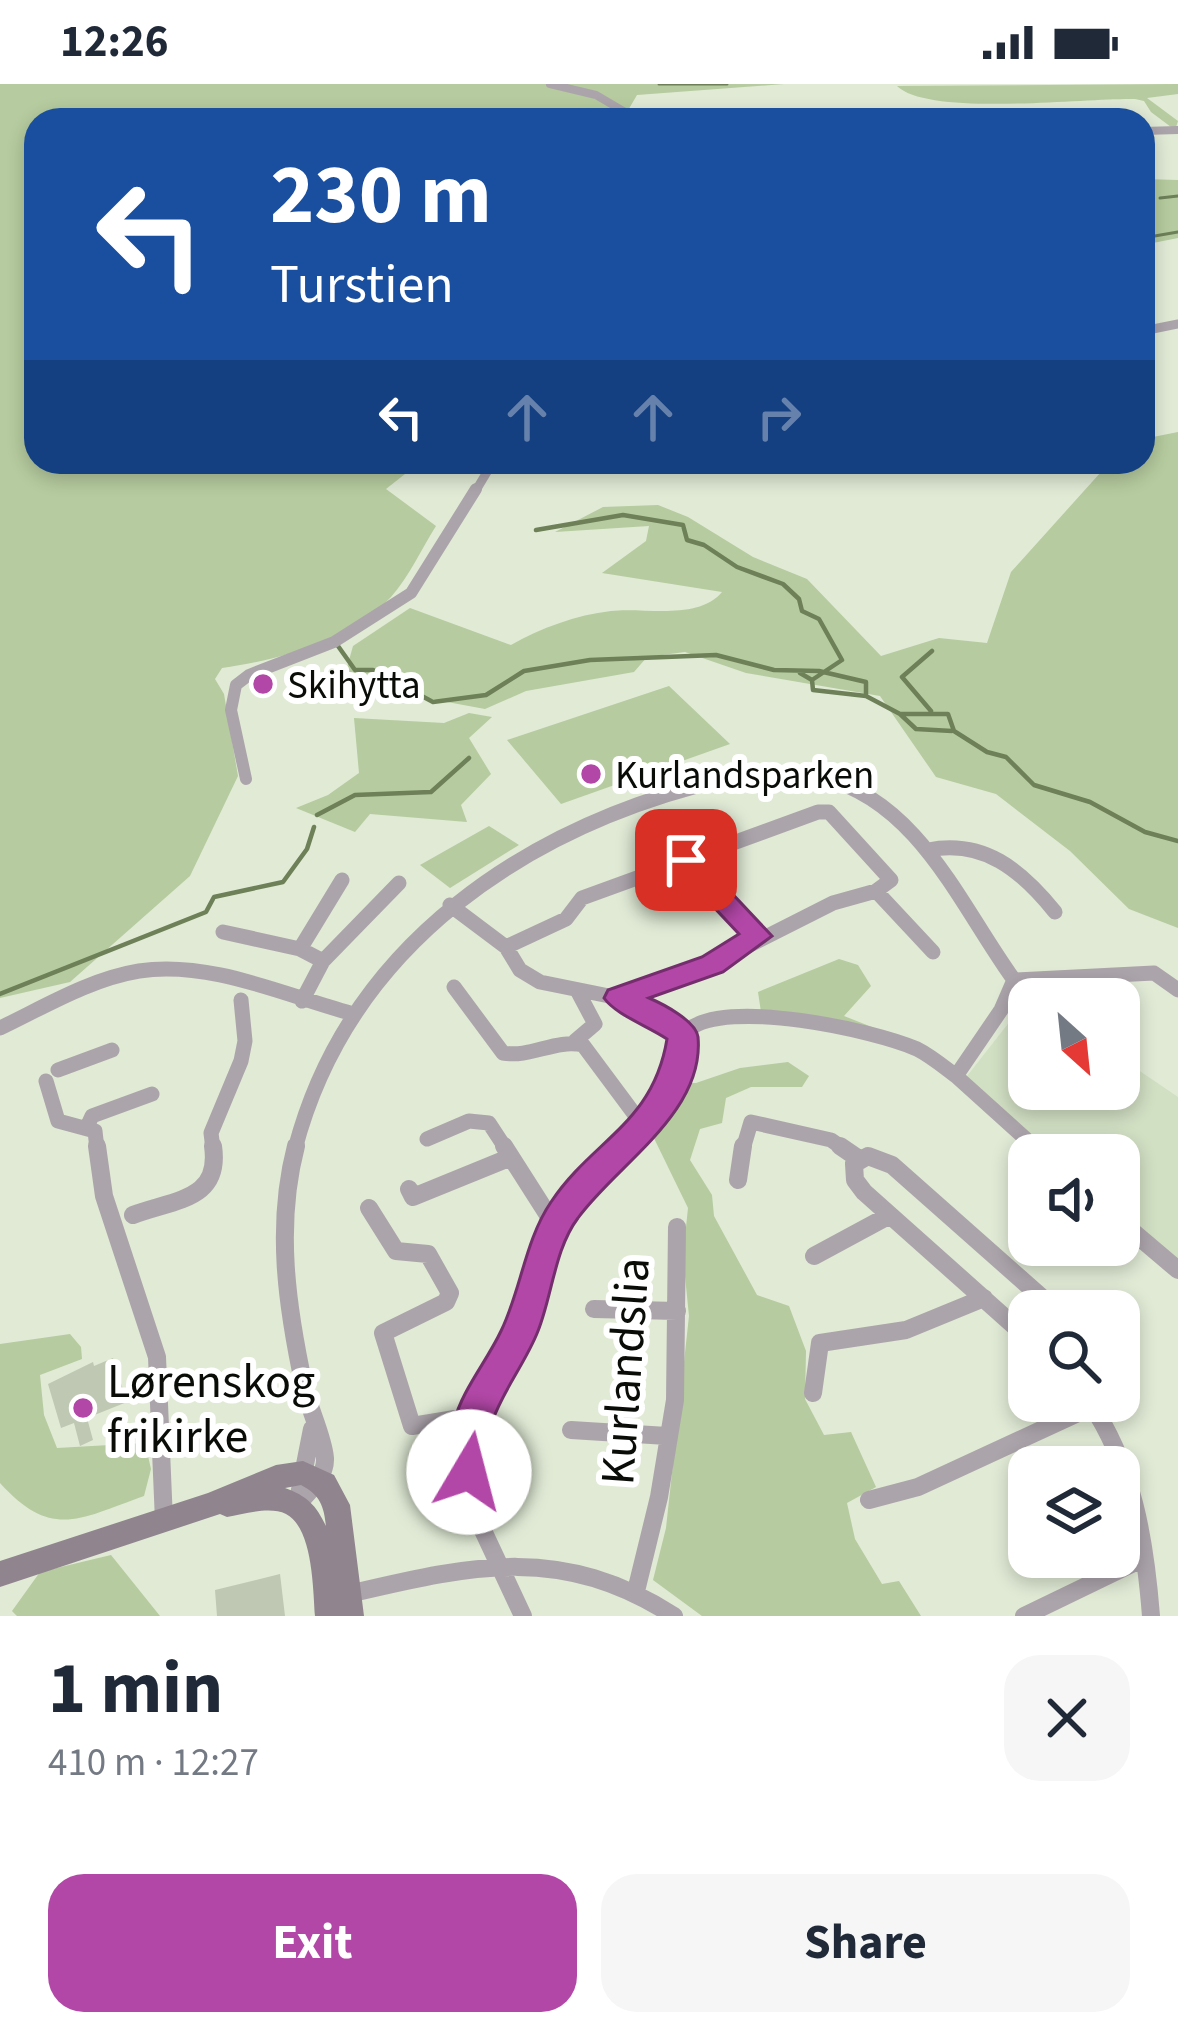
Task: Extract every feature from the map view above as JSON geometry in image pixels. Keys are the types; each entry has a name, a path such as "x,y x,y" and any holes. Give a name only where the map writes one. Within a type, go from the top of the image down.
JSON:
{"main road":[{"path":"0,1574 210,1505 276,1477 311,1476 337,1505 339,1606"},
{"path":"210,1505 276,1499 297,1505 314,1525 339,1606"}],"street":[{"path":"550,84 596,95 619,108"},
{"path":"246,779 231,710 236,685 249,675 334,642 411,593 486,474"},
{"path":"297,1505 325,1460 293,1334 284,1208 291,1162 310,1098 350,1012 386,966 450,905 540,847 735,774 770,771 837,781 883,805 928,850 971,922 1013,978"},
{"path":"506,947 566,919 582,898 779,825 829,812 891,880 876,892 758,936 712,964 619,998"},
{"path":"928,850 965,843 982,848 1033,887 1055,912"},
{"path":"686,860 758,936"},
{"path":"300,949 342,880"},
{"path":"302,1001 323,961 399,883"},
{"path":"876,892 933,952"},
{"path":"450,905 506,947 520,970 540,982 619,998 649,1010 683,1035"},
{"path":"223,932 300,949 323,961"},
{"path":"0,1028 102,982 152,969 192,973 350,1012"},
{"path":"1054,978 1154,973 1178,990"},
{"path":"454,987 503,1053 523,1057 575,1041 595,1024 578,992"},
{"path":"956,1076 1008,994"},
{"path":"133,1215 208,1187 217,1172 212,1133 241,1060 245,1041 242,1000"},
{"path":"521,1612 473,1504 472,1422 520,1332 555,1226 670,1090 683,1035 694,1024 715,1017 796,1022 892,1040 920,1051 956,1076 1021,1134"},
{"path":"575,1041 589,1051 641,1123"},
{"path":"91,1129 58,1121 50,1106 52,1075 112,1050"},
{"path":"152,1094 92,1116 91,1129 104,1196 157,1357 164,1521"},
{"path":"428,1139 480,1119 495,1129 555,1226"},
{"path":"738,1180 746,1127 752,1122 831,1141 859,1159 875,1156 892,1165 1033,1290"},
{"path":"409,1190 413,1197 511,1157"},
{"path":"859,1159 852,1170 855,1180 1008,1320"},
{"path":"369,1208 396,1251 428,1255 450,1293 446,1302 383,1333 412,1426 455,1419 472,1422"},
{"path":"814,1256 890,1215"},
{"name":"Kurlandslia","path":"636,1591 655,1521 676,1376 670,1258 677,1227"},
{"path":"1140,1238 1178,1270"},
{"path":"813,1393 820,1343 906,1330 984,1298"},
{"path":"594,1310 676,1311"},
{"path":"869,1500 918,1486 1051,1422"},
{"path":"1107,1424 1127,1472 1151,1616"},
{"path":"571,1430 668,1436"},
{"path":"1024,1616 1142,1559"},
{"path":"339,1606 451,1569 539,1563 583,1571 636,1591 674,1616"}],"shaded area":[{"path":"0,84 784,84 637,95 629,108 24,108 24,474 405,474 386,489 436,526 398,589 355,626 290,654 222,668 215,679 224,694 238,776 190,876 70,982 0,998"},
{"path":"1178,84 1178,94 1147,98 1178,121 1175,130 1155,115 1155,108 1135,99 972,103 940,101 897,86"},
{"path":"1155,179 1178,180 1178,238 1155,243"},
{"path":"1178,432 1178,928 1129,909 1070,851 996,794 936,777 880,696 746,673 685,652 647,657 634,672 526,691 485,709 431,699 396,703 346,671 353,646 410,608 511,645 585,616 685,610 712,601 722,592 602,573 646,541 649,526 555,532 603,507 658,505 688,517 753,557 807,579 881,656 939,638 987,643 1011,572 1099,474 1155,474 1155,437"},
{"name":"Kurlandsparken","path":"669,686 730,744 561,804 507,740"},
{"path":"469,713 492,717 469,738 491,774 461,805 467,822 370,814 355,832 296,808 328,795 359,773 354,718 444,723"},
{"path":"489,826 519,845 450,888 420,865"},
{"path":"839,959 858,965 871,986 844,1016 882,1031 761,1012 758,992"},
{"path":"1008,1024 1008,1110 1140,1110 1140,1071 1178,1097 1178,1265 1140,1232 1140,1134 1026,1134 964,1080"},
{"path":"788,1062 809,1076 802,1087 751,1087 726,1098 722,1123 700,1129 690,1160 712,1195 714,1216 757,1295 789,1306 806,1351 805,1399 824,1435 851,1432 876,1487 847,1503 855,1539 882,1584 899,1581 921,1616 702,1616 653,1580 666,1528 689,1316 683,1256 688,1208 649,1128 674,1083 696,1083 740,1068"},
{"path":"70,1334 81,1347 82,1359 40,1375 44,1415 57,1448 145,1443 151,1469 144,1496 67,1520 35,1512 0,1483 0,1344"},
{"path":"111,1555 160,1616 17,1616 12,1611 40,1572"}],"building":[{"name":"Lørenskog frikirke","path":"113,1358 127,1402 87,1418 93,1440 80,1446 74,1423 61,1428 48,1384 93,1362 94,1366"},
{"path":"280,1574 285,1616 217,1616 215,1590"}],"waterway":[{"path":"659,84 727,84"},
{"path":"1160,198 1178,196"},
{"path":"1155,236 1178,232"},
{"path":"536,530 623,515 683,525 687,540 704,545 737,567 783,584 799,599 802,611 819,619 842,660 824,672"},
{"path":"338,646 355,670 373,670 433,702 486,695 524,671 590,660 716,655 774,670 824,672"},
{"path":"931,711 902,677 932,651"},
{"path":"812,680 824,672"},
{"path":"824,672 866,682 866,696"},
{"path":"800,673 812,680"},
{"path":"812,680 813,690 866,696"},
{"path":"866,696 900,714"},
{"path":"900,714 948,714 954,731 987,752 1006,757 1034,785 1090,802 1145,832 1178,841"},
{"path":"900,714 916,729 952,731"},
{"path":"317,815 355,795 431,792 469,758"},
{"path":"0,994 206,912 214,897 283,882 307,849 314,827"}],"place":[{"name":"Skihytta","path":"263,684"},
{"name":"Kurlandsparken","path":"591,774"},
{"name":"Lørenskog frikirke","path":"83,1408"}],"route":[{"path":"469,1472 472,1422 520,1332 555,1226 566,1207 631,1139 670,1090 677,1073 683,1035 649,1010 619,998 712,964 758,936 686,860"}]}
